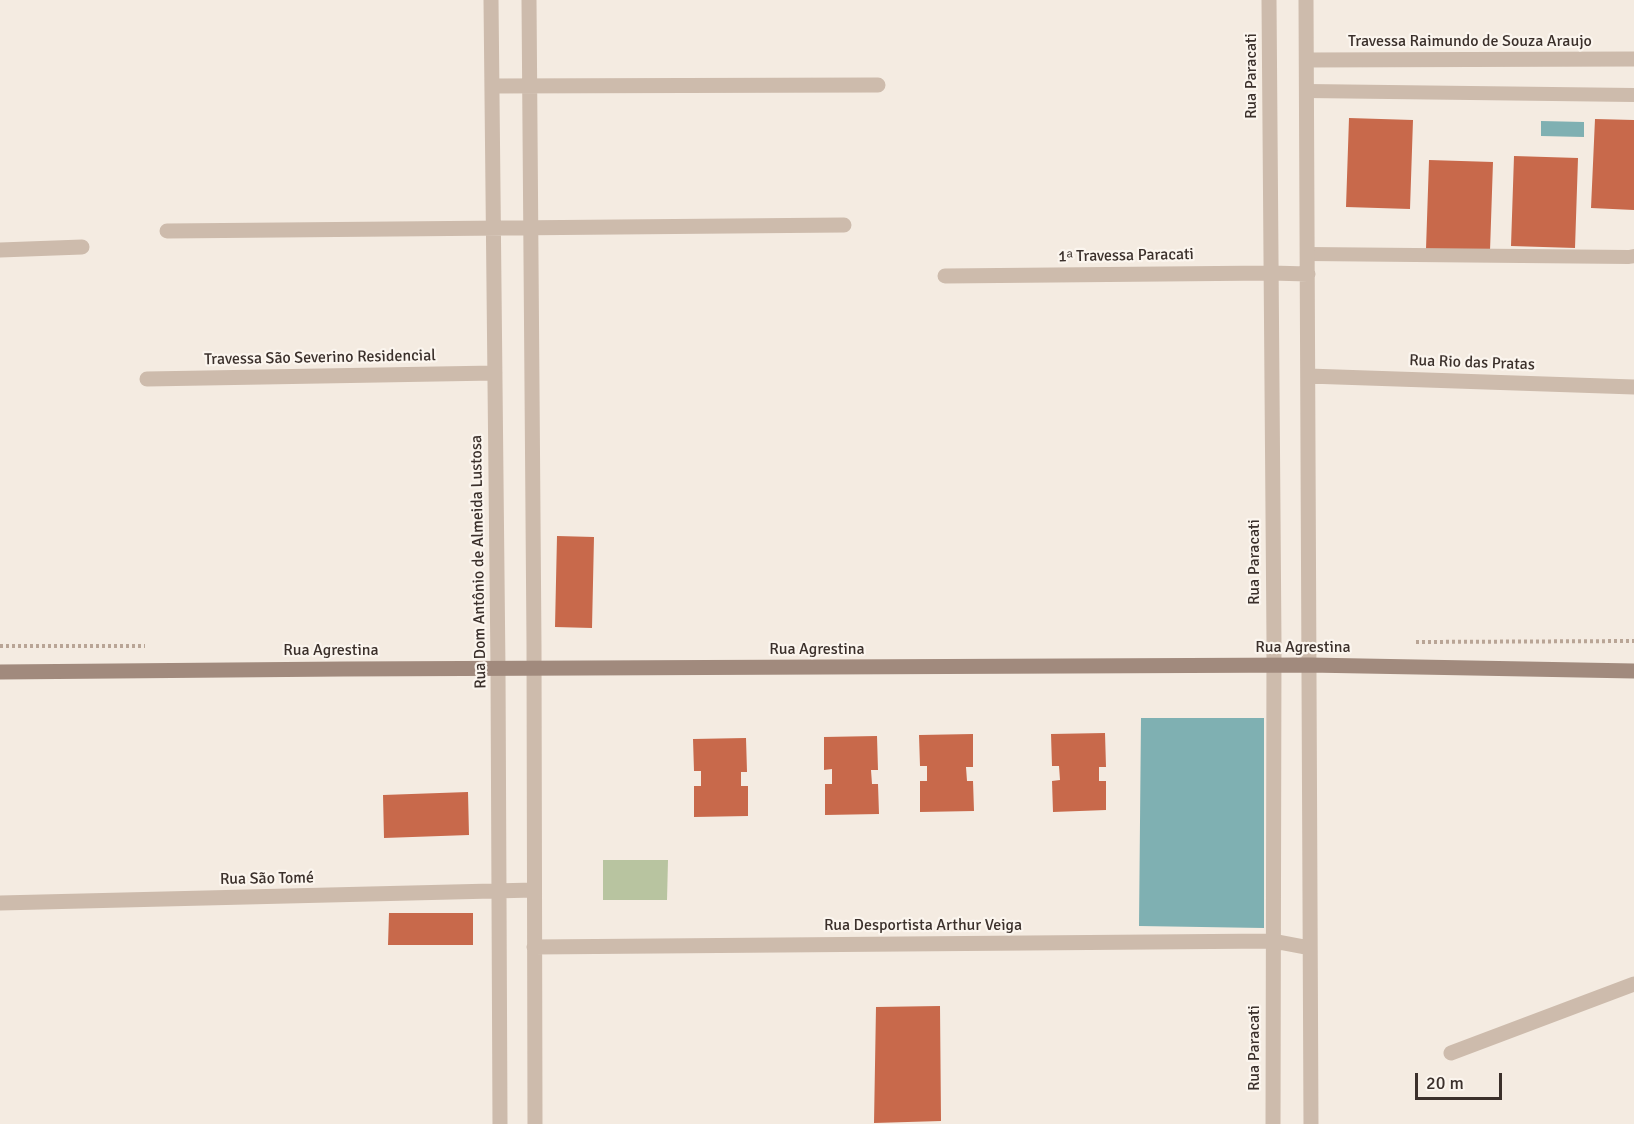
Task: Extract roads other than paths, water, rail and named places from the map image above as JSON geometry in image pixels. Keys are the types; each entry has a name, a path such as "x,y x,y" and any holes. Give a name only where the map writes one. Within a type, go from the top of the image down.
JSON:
{"street":[{"name":"Rua Dom Antônio de Almeida Lustosa","path":"491,0 500,1124"},
{"path":"529,0 535,1124"},
{"name":"Rua Paracati","path":"1269,0 1274,666 1273,1124"},
{"path":"1306,0 1311,1124"},
{"name":"Travessa Raimundo de Souza Araujo","path":"1307,60 1634,59"},
{"path":"492,86 878,85"},
{"path":"167,231 844,225"},
{"path":"0,250 82,247"},
{"name":"1ᵃ Travessa Paracati","path":"945,276 1308,274"},
{"name":"Travessa São Severino Residencial","path":"147,380 495,372"},
{"name":"Rua Rio das Pratas","path":"1308,376 1634,387"},
{"name":"Rua Agrestina","path":"0,672 1309,665 1634,671"},
{"name":"Rua São Tomé","path":"0,903 534,890"},
{"name":"Rua Desportista Arthur Veiga","path":"534,947 1273,941 1310,948"},
{"path":"1451,1053 1634,984"}],"lane":[{"path":"1307,91 1634,95"},
{"path":"1308,254 1629,257 1634,255"}],"water":[{"path":"1541,121 1584,122 1584,137 1541,136"},
{"path":"1141,718 1264,718 1264,928 1139,926"}]}
